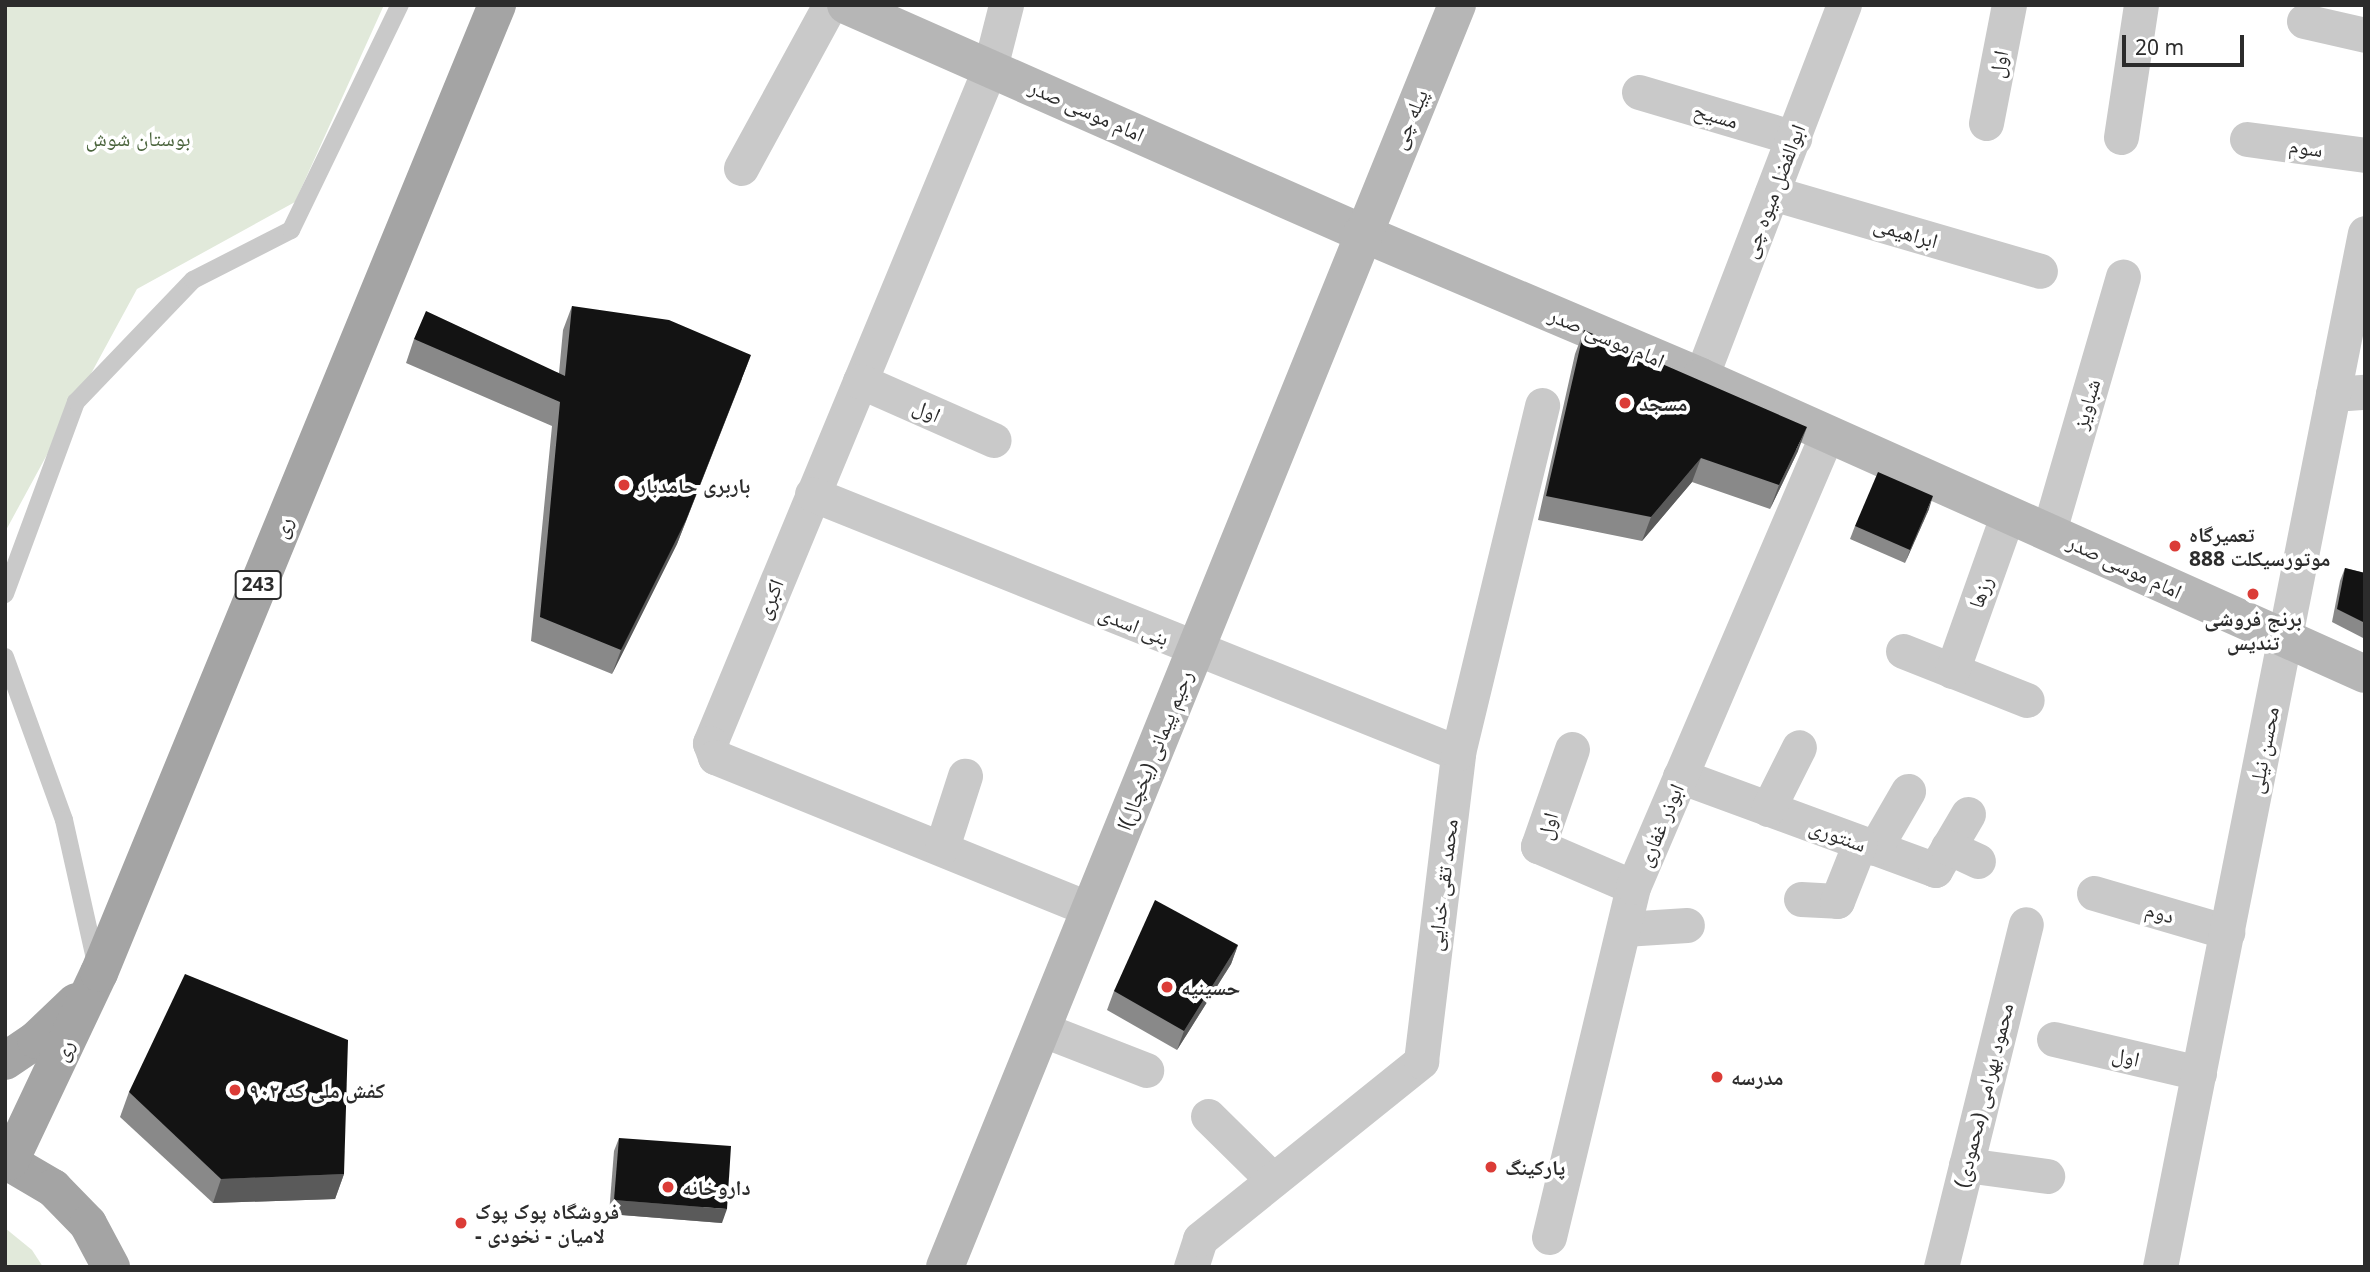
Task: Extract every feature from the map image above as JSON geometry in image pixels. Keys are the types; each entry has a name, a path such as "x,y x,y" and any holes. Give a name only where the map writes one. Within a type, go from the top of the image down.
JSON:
{"main road":[{"name":"ری","path":"8,1161 99,973 497,5"},
{"path":"5,1061 64,1016 99,973"},
{"path":"8,1161 62,1197 88,1224 111,1267"}],"street":[{"path":"741,168 830,5"},
{"name":"امام موسی صدر","path":"846,5 1362,233 1702,377 2365,674"},
{"name":"اکبری","path":"1006,5 990,68 710,743 711,751 1089,909"},
{"name":"پیله چی","path":"1362,233 1457,5"},
{"name":"ابوالفضل میوه چی","path":"1702,377 1844,5"},
{"name":"اول","path":"1986,123 2009,5"},
{"path":"2121,137 2141,5"},
{"path":"2304,21 2365,35"},
{"name":"مسیح","path":"1639,92 1794,138"},
{"name":"سوم","path":"2248,139 2365,155"},
{"name":"ابراهیمی","path":"1772,193 2040,271"},
{"name":"رحیم پیمانی (یخچال)ا","path":"946,1267 1362,233"},
{"name":"محسن نیلی","path":"2160,1267 2284,639 2349,393 2365,233"},
{"name":"شباویز","path":"2049,531 2123,277"},
{"name":"اول","path":"860,381 994,440"},
{"name":"محمد تقی خدایی","path":"1191,1267 1200,1239 1421,1061 1458,753 1542,405"},
{"name":"ابوذر غفاری","path":"1549,1237 1633,887 1828,433"},
{"name":"بنی اسدی","path":"812,494 1194,650 1458,753"},
{"name":"رزها","path":"1952,671 2008,513"},
{"path":"1903,651 2027,700"},
{"path":"1768,809 1799,747"},
{"name":"اول","path":"1572,750 1538,846 1633,887"},
{"path":"942,847 965,776"},
{"name":"سنتوری","path":"1680,776 1935,870 1963,854 1968,814"},
{"path":"1801,899 1837,901 1868,845 1908,791"},
{"name":"دوم","path":"2094,893 2227,932"},
{"name":"محمود بهرامی (محمودی)","path":"1941,1267 2026,923"},
{"path":"1624,929 1687,925"},
{"path":"1041,1029 1146,1070"},
{"name":"اول","path":"2054,1039 2199,1073"},
{"path":"1208,1116 1273,1180"},
{"path":"1966,1166 2047,1176"}],"lane":[{"path":"5,594 76,402 193,280 291,230 400,5"},
{"path":"5,657 64,820 99,973"}],"green space":[{"name":"بوستان شوش","path":"5,5 384,5 295,202 137,289 5,532"},
{"path":"5,1228 32,1250 43,1267 5,1267"}],"building":[{"name":"باربری حامدبار","path":"572,306 669,320 751,355 686,520 621,650 540,617 560,402 414,339 426,311 565,376"},
{"name":"مسجد","path":"1584,330 1807,427 1779,485 1701,458 1651,517 1546,496"},
{"path":"1878,472 1933,496 1910,550 1855,526"},
{"path":"2345,568 2365,573 2365,623 2337,609"},
{"name":"حسینیه","path":"1155,900 1238,945 1184,1031 1114,991"},
{"name":"کفش ملی کد ۹۰۲","path":"185,974 348,1040 344,1174 221,1179 129,1092"},
{"name":"داروخانه","path":"619,1138 731,1146 727,1209 614,1200"}],"place":[{"name":"مسجد","path":"1625,403"},
{"name":"باربری حامدبار","path":"624,485"},
{"name":"تعمیرگاه موتورسیکلت 888","path":"2175,546"},
{"name":"برنج فروشی تندیس","path":"2253,594"},
{"name":"حسینیه","path":"1167,987"},
{"name":"مدرسه","path":"1717,1077"},
{"name":"کفش ملی کد ۹۰۲","path":"235,1090"},
{"name":"پارکینگ","path":"1491,1167"},
{"name":"داروخانه","path":"668,1187"},
{"name":"فروشگاه پوک پوک - لاميان - نخودی","path":"461,1223"}]}
